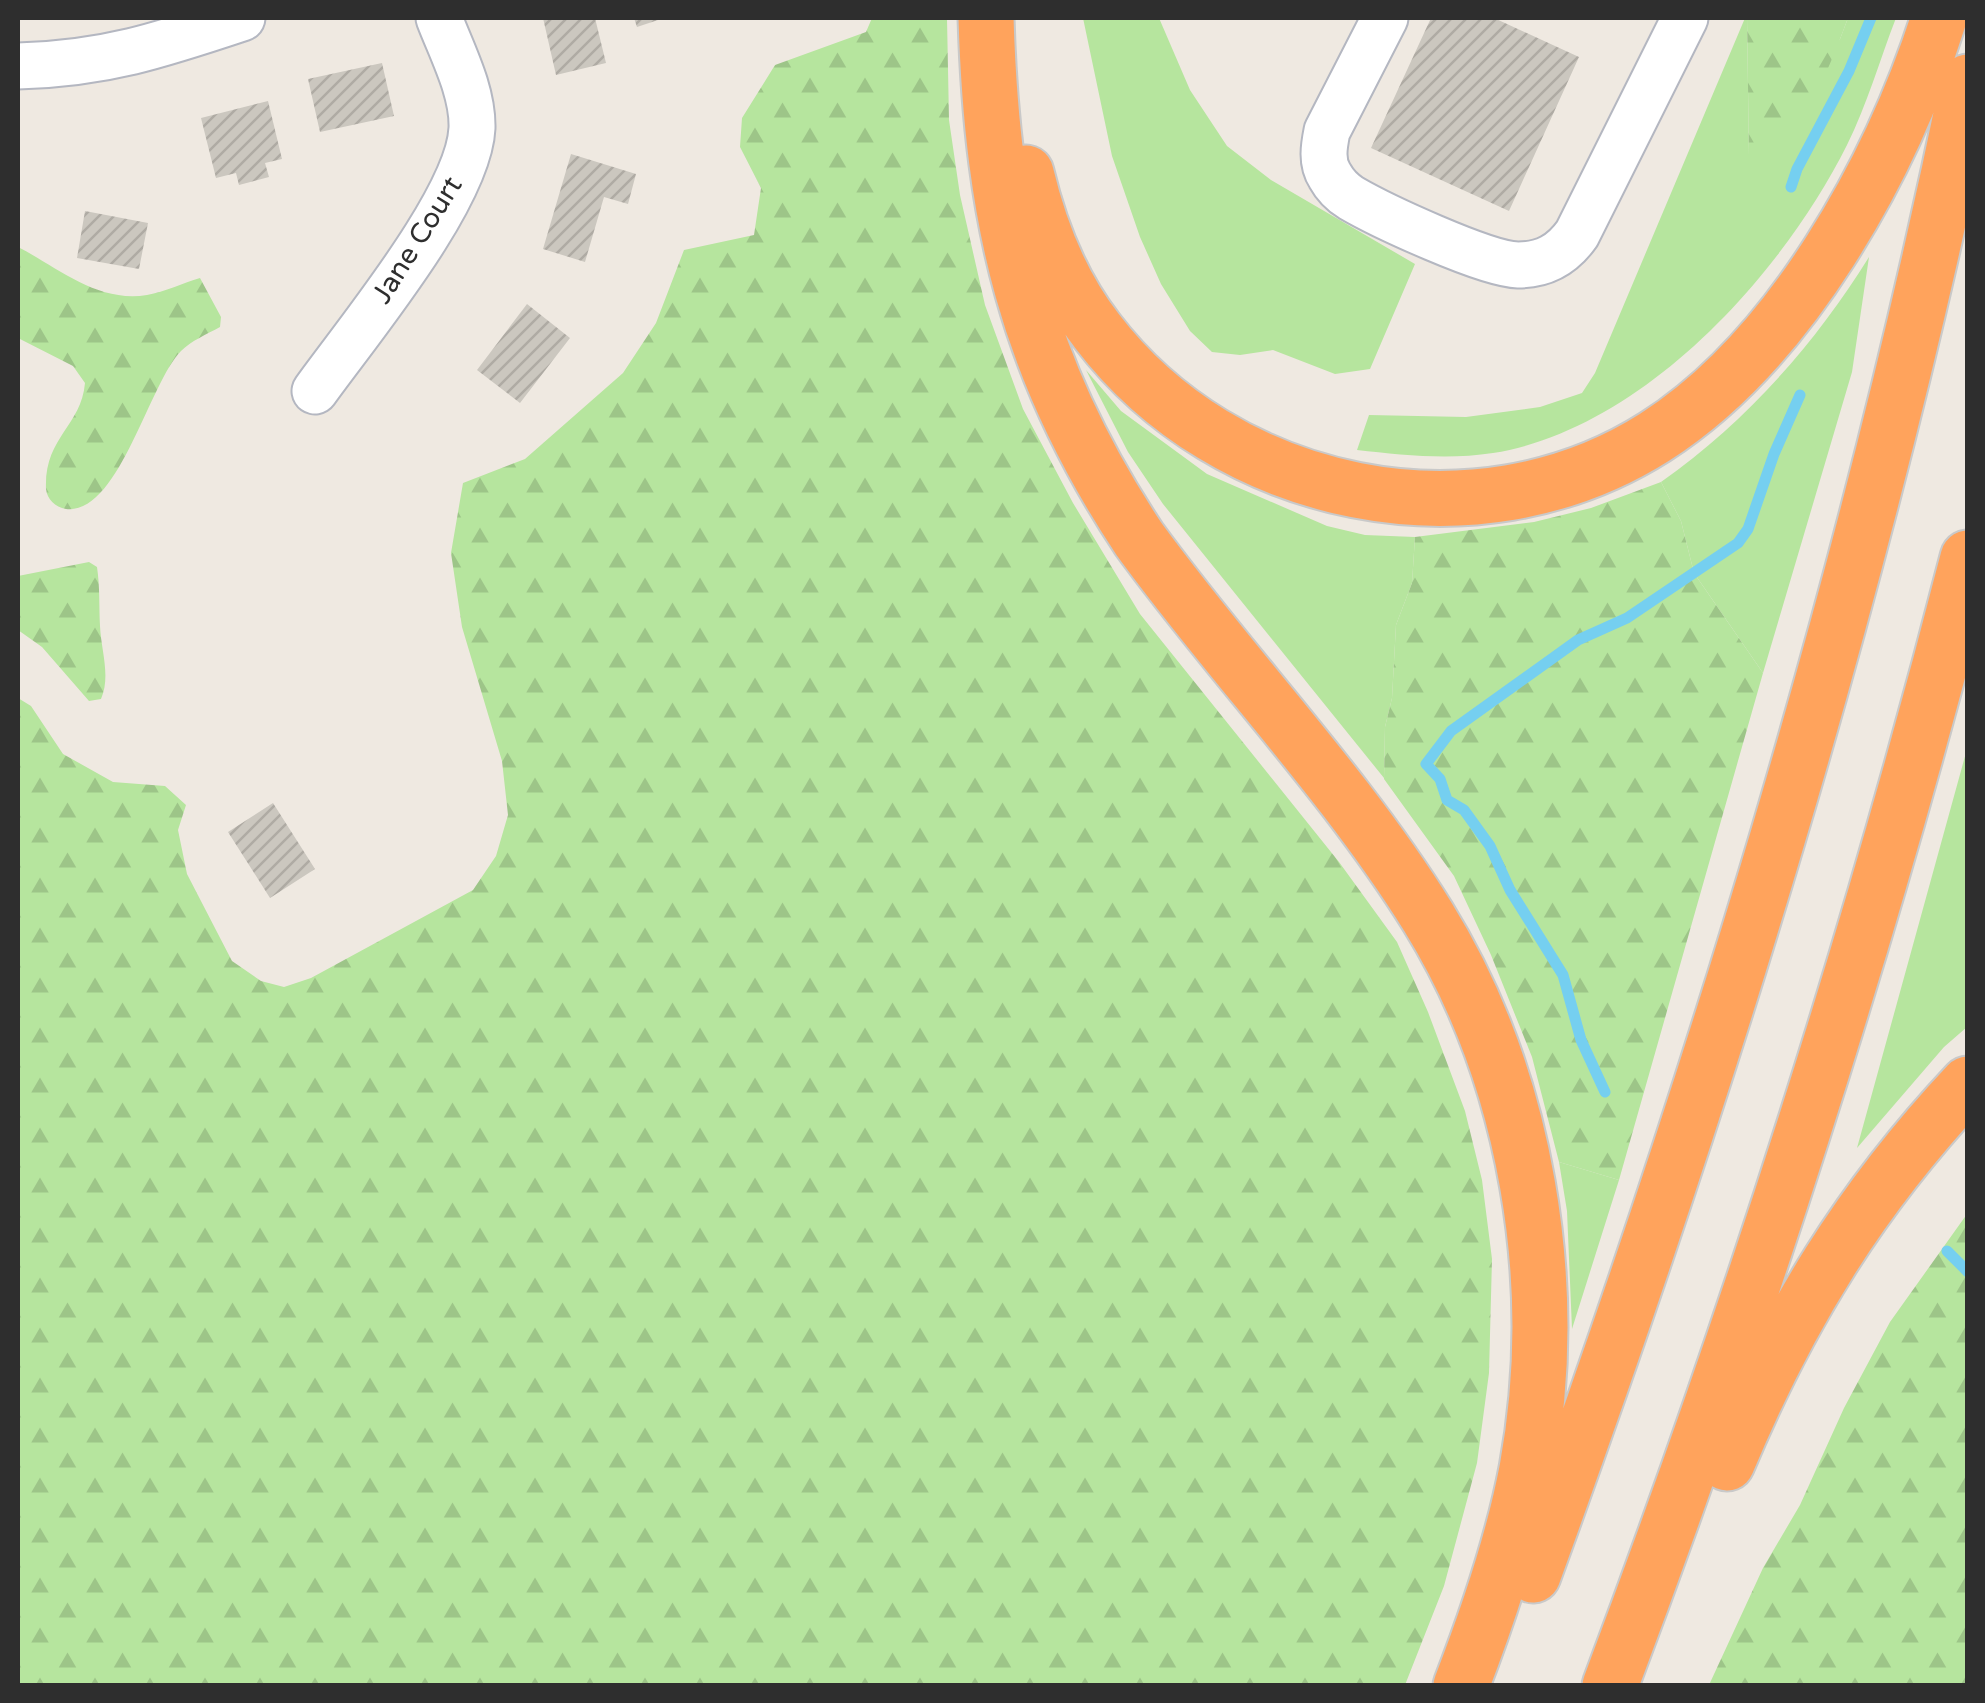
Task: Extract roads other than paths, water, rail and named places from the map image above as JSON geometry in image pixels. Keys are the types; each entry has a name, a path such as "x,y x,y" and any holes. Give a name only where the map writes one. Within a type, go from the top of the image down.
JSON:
{"highway":[{"path":"986,18 994,156 1012,252 1034,335 1068,417 1110,496 1139,540 1374,839 1428,918 1472,1003 1507,1097 1528,1192 1539,1285 1537,1376 1527,1468 1518,1510 1461,1686"},
{"path":"1012,18 1019,134 1033,203 1078,304 1120,360 1195,424 1256,459 1351,490 1421,500 1454,500 1525,489 1594,469 1656,436 1752,353 1814,275 1861,200 1903,114 1939,18"},
{"path":"1492,1686 1663,1209 1814,716 1941,210 1968,82"},
{"path":"1610,1686 1706,1423 1790,1175 1880,878 1968,558"},
{"path":"1631,1686 1679,1582 1749,1410 1797,1312 1870,1202 1968,1084"}],"street":[{"path":"18,66 96,61 242,18"},
{"name":"Jane Court","path":"316,391 425,236 465,164 472,130 470,112 440,18"},
{"path":"1385,18 1328,131 1324,146 1326,170 1349,197 1482,258 1519,265 1552,259 1577,234 1685,18"}],"waterway":[{"path":"1791,187 1871,18"},
{"path":"1605,1092 1581,1040 1563,975 1510,890 1490,846 1464,810 1447,800 1440,779 1426,764 1451,731 1578,640 1627,618 1738,543 1748,529 1800,395"},
{"path":"1947,1251 1968,1272"}]}
